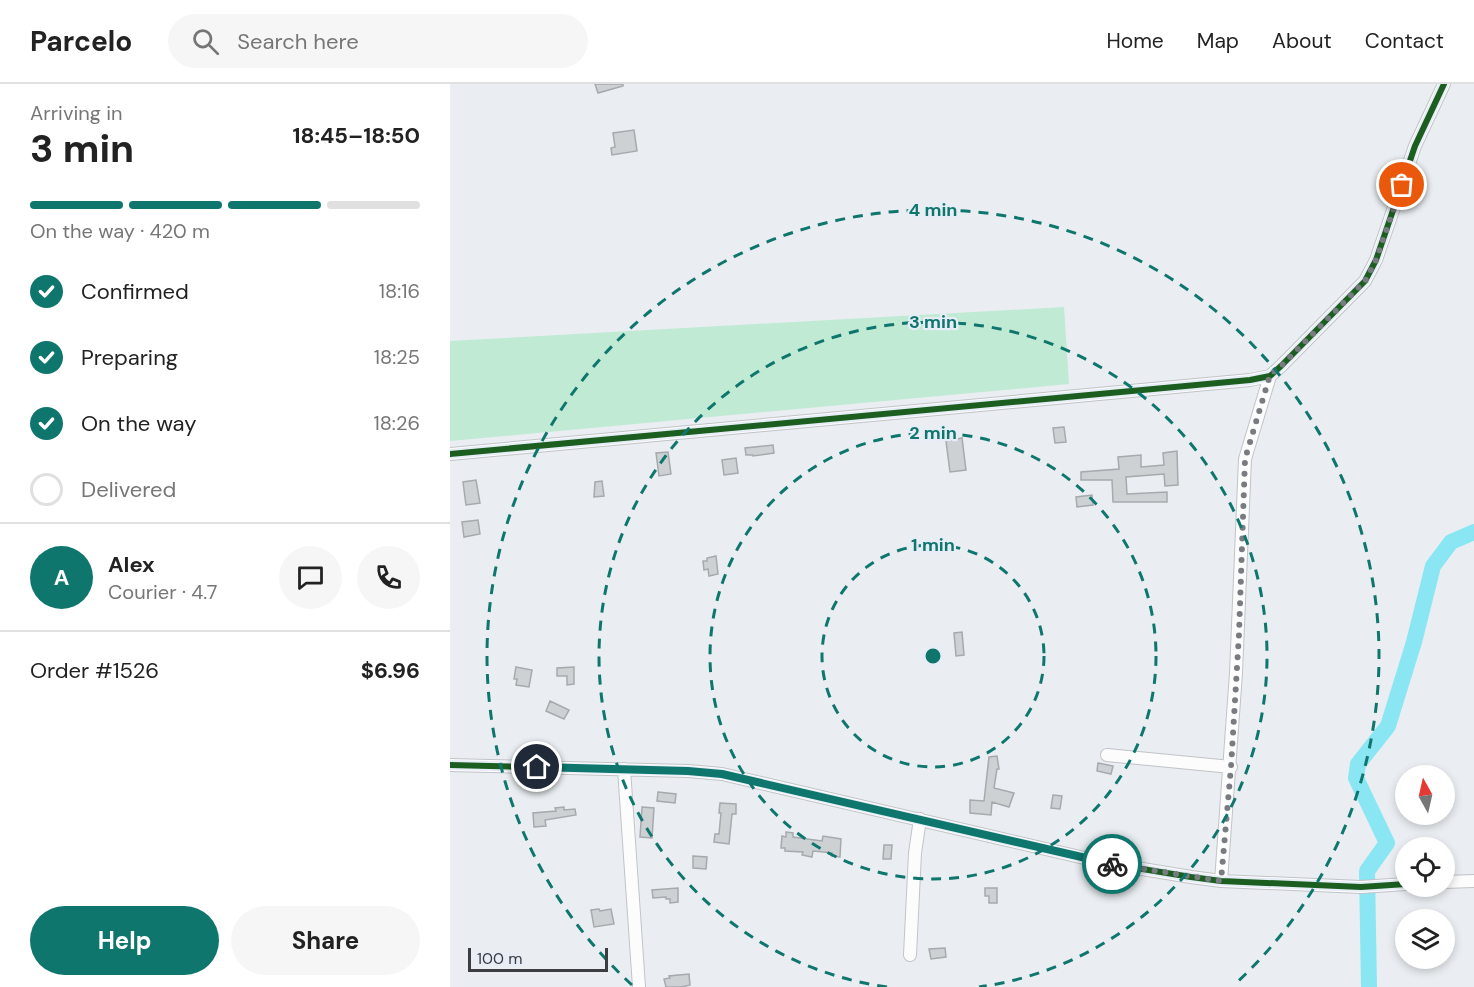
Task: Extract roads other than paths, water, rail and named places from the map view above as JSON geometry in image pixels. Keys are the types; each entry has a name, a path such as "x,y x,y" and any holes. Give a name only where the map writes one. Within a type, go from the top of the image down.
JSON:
{"street":[{"path":"450,454 1238,381 1270,375 1365,281 1376,260 1415,146 1444,84"},
{"path":"1221,881 1231,767 1242,574 1245,459 1270,375"},
{"path":"1107,755 1231,767"},
{"path":"450,765 722,774 1106,863 1221,881 1361,886 1395,884"},
{"path":"624,769 639,987"},
{"path":"910,956 915,853 920,819"},
{"path":"1455,882 1474,881"}],"waterway":[{"path":"1369,987 1367,871 1387,843 1356,778 1358,764 1388,726 1414,642 1433,566 1451,542 1474,532"}]}
